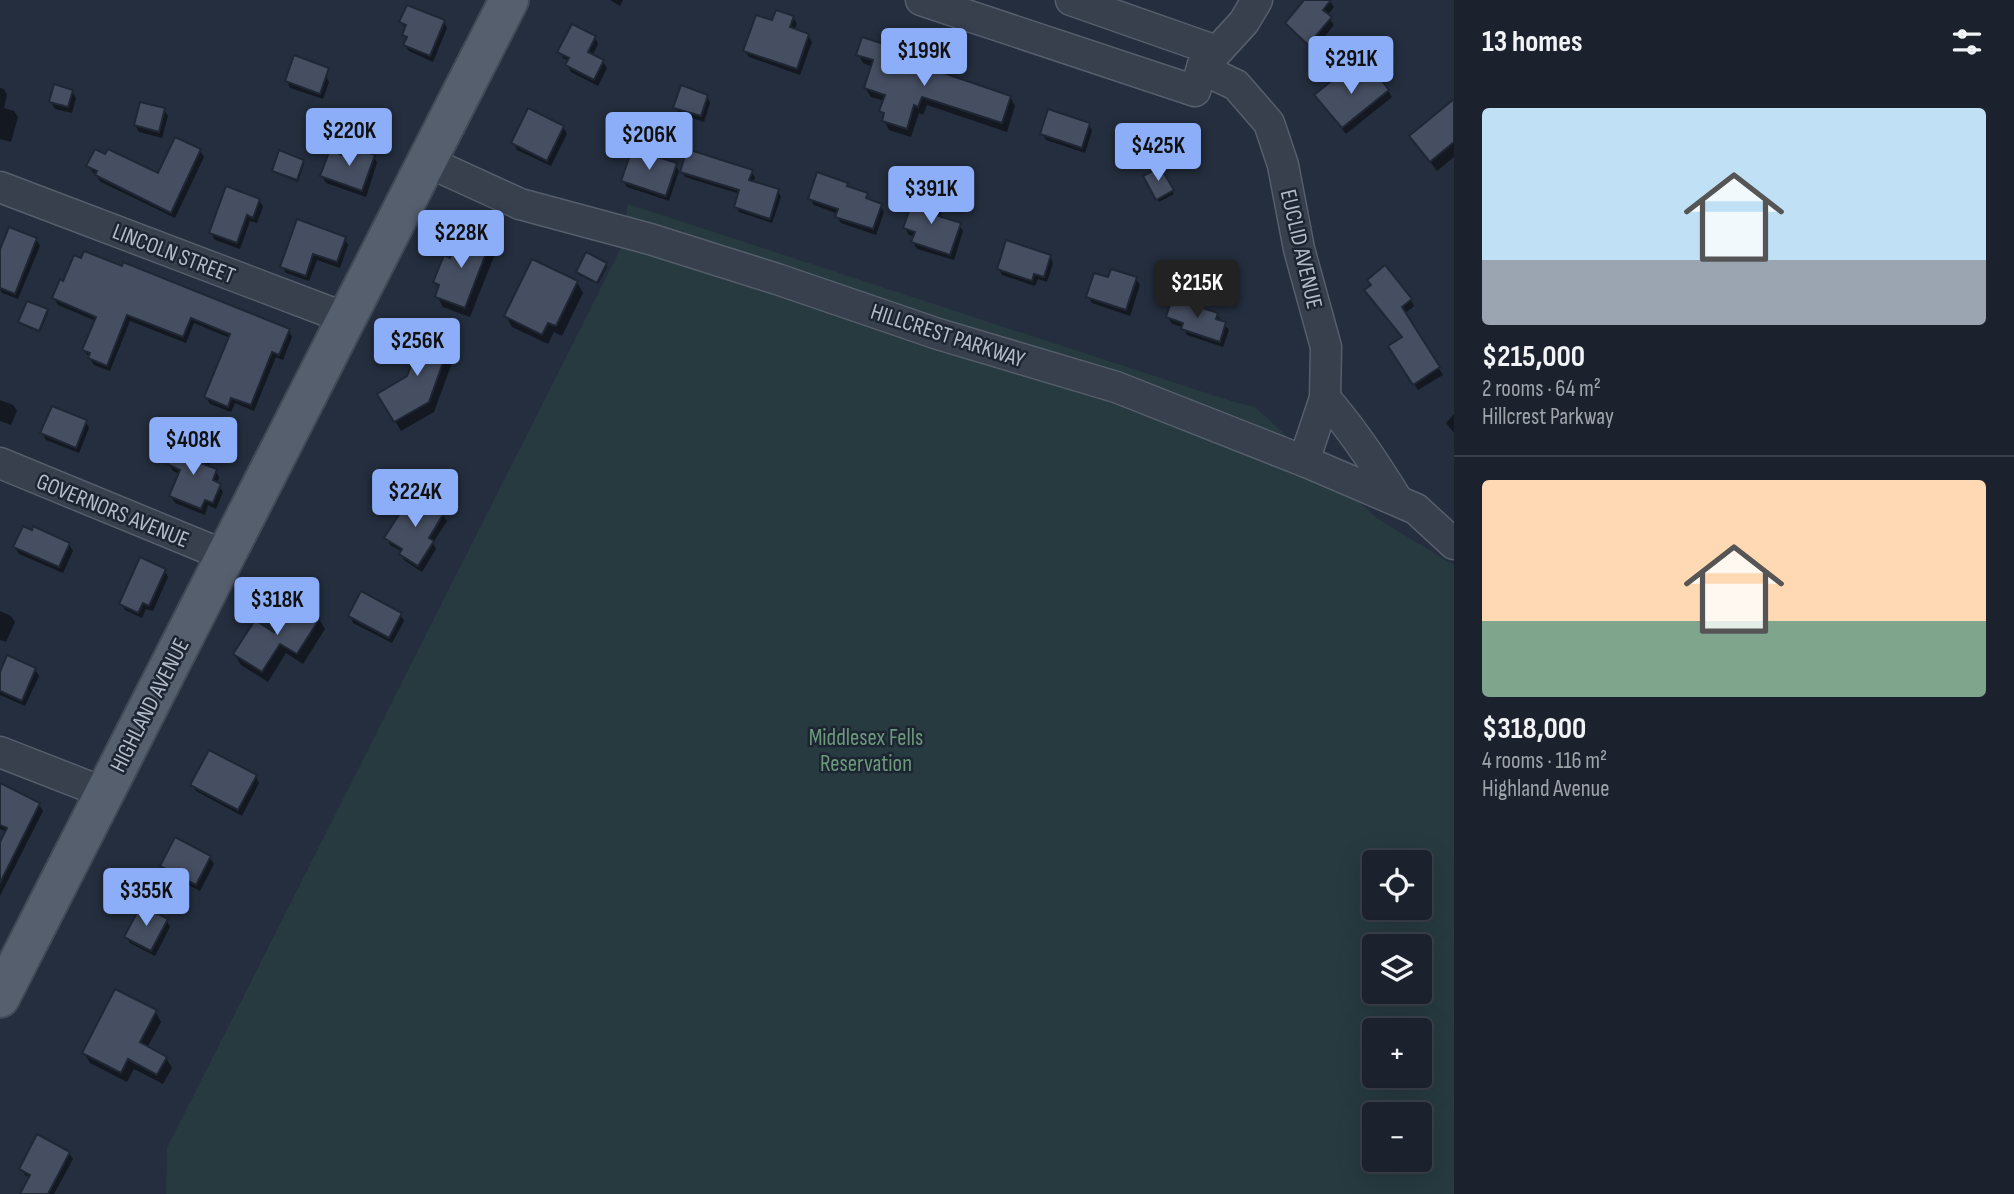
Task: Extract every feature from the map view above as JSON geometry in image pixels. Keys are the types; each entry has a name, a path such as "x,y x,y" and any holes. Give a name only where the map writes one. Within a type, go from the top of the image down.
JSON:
{"main road":[{"name":"HIGHLAND AVENUE","path":"0,998 509,0"}],"street":[{"path":"921,0 1195,91 1208,48 1071,0"},
{"path":"1202,69 1244,22 1256,0"},
{"name":"EUCLID AVENUE","path":"1202,69 1236,85 1269,123 1283,165 1299,249 1326,347 1325,398 1304,461"},
{"name":"HILLCREST PARKWAY","path":"426,161 520,204 650,239 938,334 1116,387 1304,461 1416,509 1454,544"},
{"name":"LINCOLN STREET","path":"0,187 348,319"},
{"path":"1325,398 1353,432 1398,501"},
{"name":"GOVERNORS AVENUE","path":"0,463 226,556"},
{"path":"0,752 105,793"}],"green space":[{"name":"Middlesex Fells Reservation","path":"628,204 1255,407 1378,519 1454,565 1454,1194 166,1194 167,1148 620,250"}],"building":[{"path":"1304,0 1331,0 1323,10 1332,17 1308,45 1285,23"},
{"path":"407,5 445,20 430,56 403,45 407,37 402,35 406,25 399,22"},
{"path":"776,10 794,16 790,27 809,34 797,69 743,51 756,15 772,20"},
{"path":"572,24 596,36 588,52 604,60 594,80 565,65 569,58 557,52"},
{"path":"862,37 887,45 885,53 1011,96 1002,123 922,97 918,107 914,105 907,129 882,121 884,113 879,111 885,95 864,88 873,60 856,55"},
{"path":"294,55 329,68 320,94 285,81"},
{"path":"1372,68 1389,90 1342,128 1314,95 1340,74 1349,86"},
{"path":"54,84 73,90 68,107 49,102"},
{"path":"681,85 708,95 701,116 673,108"},
{"path":"1454,99 1454,142 1430,162 1409,136"},
{"path":"140,102 165,108 159,132 134,125"},
{"path":"528,108 564,126 547,161 511,143"},
{"path":"1048,109 1090,123 1082,148 1040,134"},
{"path":"175,137 201,149 171,213 95,175 97,171 86,166 95,149 105,154 108,149 158,173"},
{"path":"352,147 375,155 362,191 320,176 330,150 348,157"},
{"path":"632,149 677,163 666,196 621,181"},
{"path":"687,149 753,170 749,180 779,189 770,219 734,207 739,190 680,172"},
{"path":"279,150 304,160 297,180 272,171"},
{"path":"1160,167 1174,190 1156,200 1143,176"},
{"path":"817,172 848,183 847,186 868,193 866,198 882,204 873,229 835,217 838,209 808,199"},
{"path":"226,186 260,199 253,218 247,215 237,243 209,233"},
{"path":"915,195 940,203 936,215 961,223 950,255 911,242 915,232 903,228"},
{"path":"297,219 346,237 337,262 313,254 306,276 280,267"},
{"path":"9,227 37,238 15,294 0,288 0,249"},
{"path":"461,231 490,243 465,308 435,297 439,285 433,282 444,255 450,258"},
{"path":"1006,240 1051,255 1044,277 1034,274 1032,281 997,269"},
{"path":"84,251 122,266 123,262 290,329 279,355 272,352 251,405 231,398 228,407 204,397 230,334 191,318 183,337 127,315 107,366 88,358 90,353 82,350 96,317 52,298 74,255 81,258"},
{"path":"586,252 607,263 597,283 576,272"},
{"path":"532,259 578,281 556,326 548,323 542,335 504,316"},
{"path":"1385,265 1412,299 1402,307 1440,367 1413,385 1388,346 1402,337 1364,290 1371,285 1367,280"},
{"path":"1111,269 1137,277 1126,310 1086,297 1094,273 1108,277"},
{"path":"1172,298 1218,313 1216,319 1226,322 1220,342 1181,329 1183,323 1166,317"},
{"path":"27,301 48,309 39,331 18,322"},
{"path":"424,330 451,340 429,402 394,422 377,394 407,376"},
{"path":"52,406 87,420 76,448 40,433"},
{"path":"176,442 207,455 203,464 217,469 213,480 221,484 213,503 205,500 201,509 169,496 180,470 167,464"},
{"path":"412,494 444,513 429,538 434,541 418,566 399,554 402,549 384,538"},
{"path":"23,526 32,530 33,526 70,543 59,567 13,547"},
{"path":"140,557 166,569 149,606 143,603 138,613 119,604"},
{"path":"361,591 402,613 389,638 348,616"},
{"path":"293,601 320,618 297,654 280,644 262,672 233,654 255,620 274,632"},
{"path":"7,655 36,668 22,701 0,691 0,672"},
{"path":"209,750 257,775 238,810 190,785"},
{"path":"0,783 40,803 0,883 0,842 7,828 0,825"},
{"path":"175,837 211,856 196,885 160,866"},
{"path":"141,905 168,919 151,951 124,937"},
{"path":"115,989 157,1010 140,1042 167,1057 157,1075 128,1059 121,1073 82,1053"},
{"path":"37,1134 70,1152 48,1194 20,1194 30,1175 19,1169"}]}
